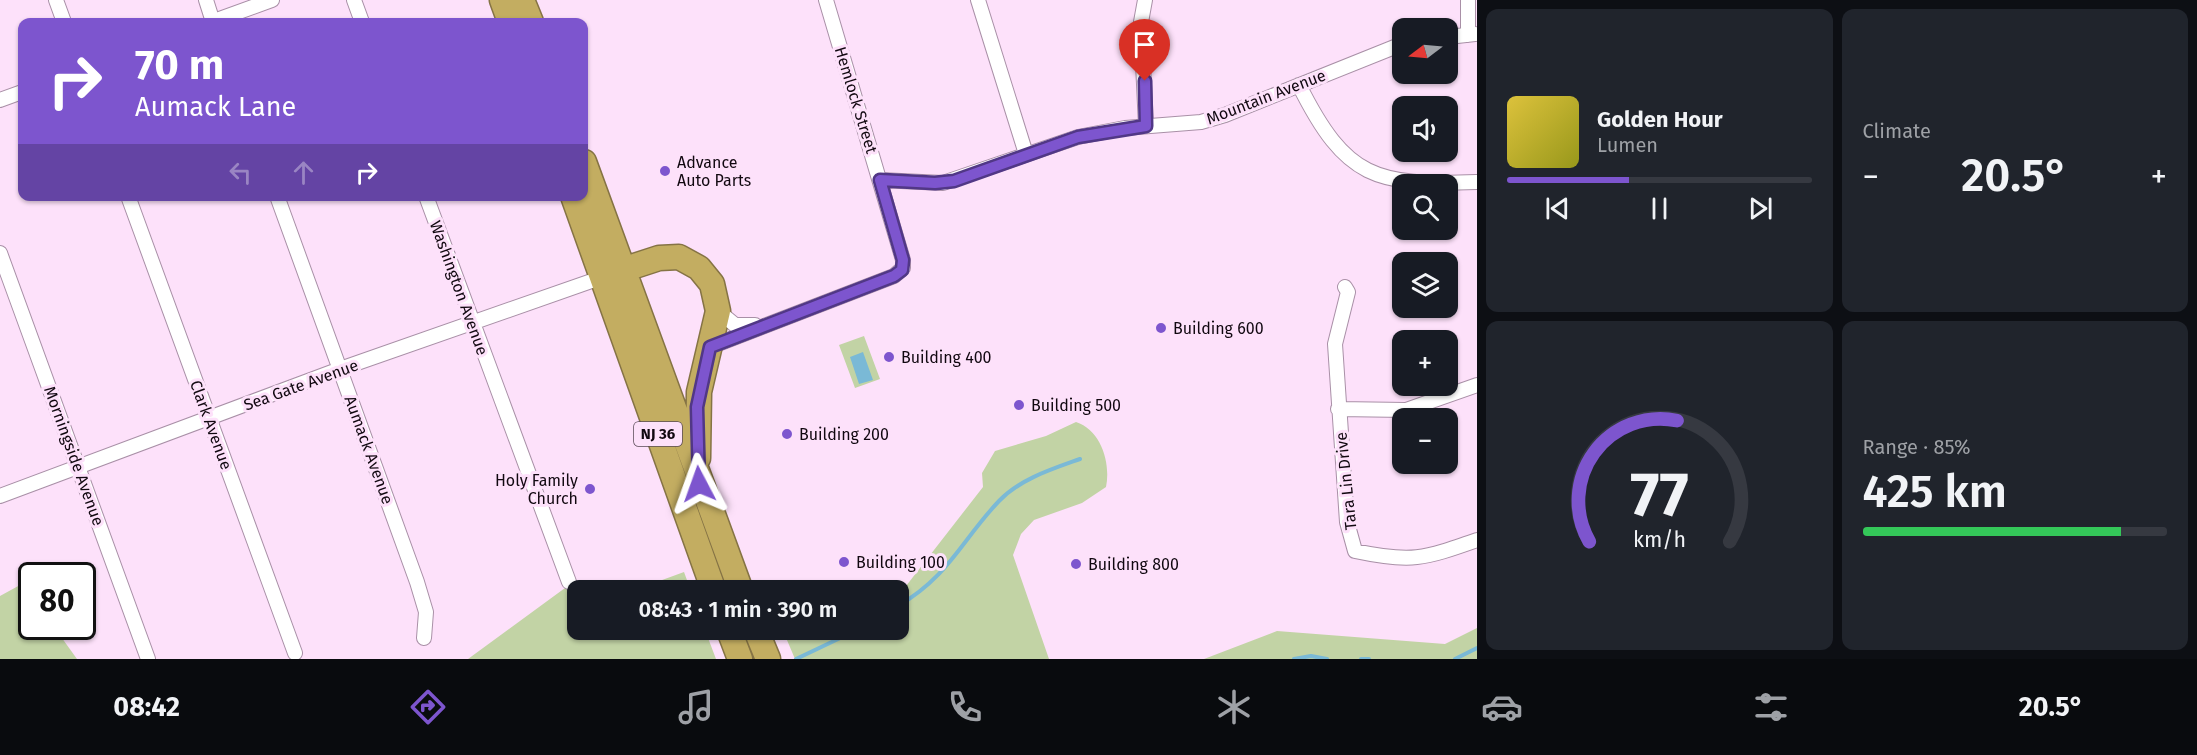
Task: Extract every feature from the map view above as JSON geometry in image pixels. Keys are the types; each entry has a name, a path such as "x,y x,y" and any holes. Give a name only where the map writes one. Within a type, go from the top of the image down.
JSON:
{"highway":[{"path":"502,0 509,18"},
{"path":"522,0 529,18"},
{"name":"NJ 36","path":"588,177 613,273 711,580"},
{"name":"NJ 36","path":"576,201 613,273 737,580"},
{"path":"613,273 659,258 687,260 699,268 712,284 718,311 697,407 699,484"}],"street":[{"path":"56,0 63,18"},
{"path":"206,0 211,18"},
{"path":"223,18 272,0"},
{"path":"354,0 361,18"},
{"name":"Hemlock Street","path":"772,321 894,276 902,270 903,260 826,0"},
{"path":"978,0 1026,154"},
{"path":"1145,0 1142,22 1146,126"},
{"path":"1458,36 1473,35 1468,0"},
{"name":"Mountain Avenue","path":"880,180 943,183 1078,137 1146,126 1202,122 1225,115 1392,48"},
{"path":"1299,85 1323,131 1342,152 1369,171 1415,184 1477,182"},
{"path":"0,100 18,93"},
{"name":"Clark Avenue","path":"130,201 295,653"},
{"name":"Aumack Avenue","path":"279,201 417,582 426,612 424,638"},
{"name":"Washington Avenue","path":"428,201 568,580"},
{"name":"Morningside Avenue","path":"0,253 148,659"},
{"name":"Sea Gate Avenue","path":"0,496 340,369 613,273"},
{"name":"Tara Lin Drive","path":"1345,287 1348,292 1335,344 1347,522 1355,551 1406,559 1422,559 1477,540"},
{"path":"718,311 730,323 741,326 772,321"},
{"path":"710,347 772,321"},
{"path":"1338,409 1406,410 1477,385"}],"green space":[{"path":"864,336 880,379 855,388 839,345"},
{"path":"1076,422 1085,426 1098,440 1107,468 1106,487 1082,503 1034,520 1021,534 1013,555 1049,659 795,659 787,640 909,640 909,582 983,487 982,473 995,451 1046,436"},
{"path":"684,572 687,580 662,580"},
{"path":"18,586 18,640 63,640 77,659 0,659 0,596"},
{"path":"565,588 567,589 567,640 709,640 716,659 468,659"},
{"path":"1477,628 1477,659 1204,659 1277,631 1445,644"}],"water":[{"path":"863,352 873,380 859,384 850,357"}],"waterway":[{"path":"909,599 943,570 1007,493 1037,476 1080,459"},
{"path":"796,659 836,640"},
{"path":"1455,659 1477,648"},
{"path":"1294,659 1311,656 1327,659"},
{"path":"1361,659 1369,659"}],"place":[{"name":"Advance Auto Parts","path":"665,171"},
{"name":"Building 600","path":"1161,328"},
{"name":"Building 400","path":"889,357"},
{"name":"Building 500","path":"1019,405"},
{"name":"Building 200","path":"787,434"},
{"name":"Holy Family Church","path":"590,489"},
{"name":"Building 100","path":"844,562"},
{"name":"Building 800","path":"1076,564"}],"route":[{"path":"699,484 697,407 710,347 772,321 894,276 902,270 903,260 880,180 935,183 954,181 1078,137 1146,126 1145,81"}]}
